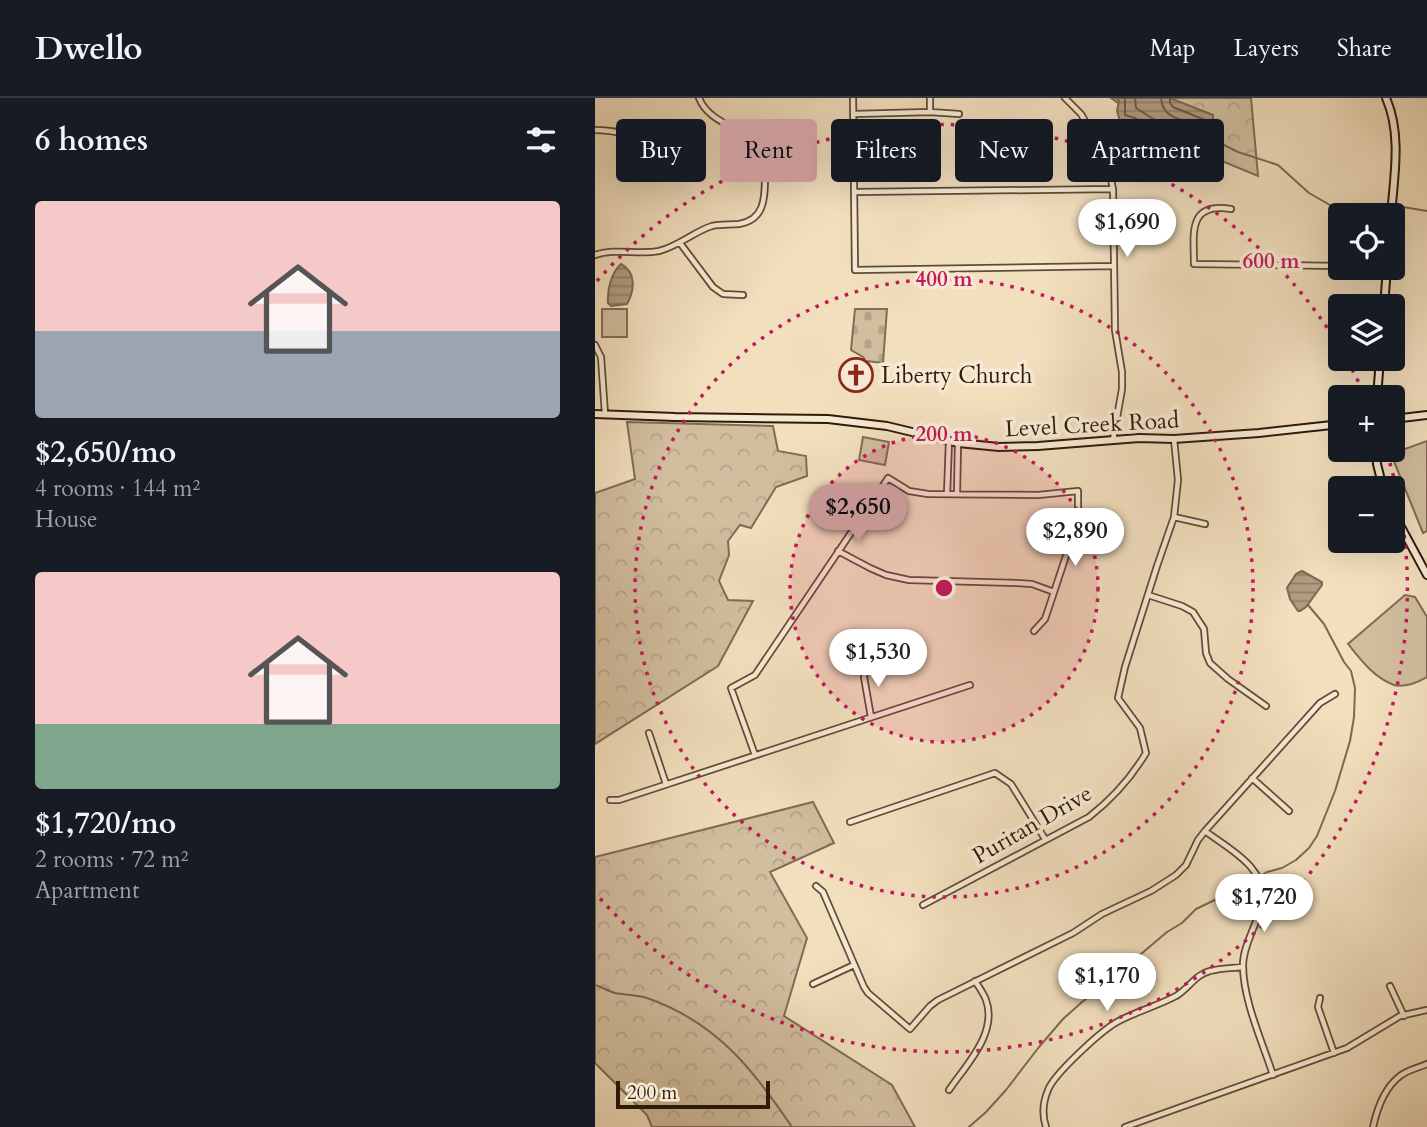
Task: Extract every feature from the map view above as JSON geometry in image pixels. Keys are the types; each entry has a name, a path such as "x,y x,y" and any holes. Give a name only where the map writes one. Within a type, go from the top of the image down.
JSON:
{"street":[{"path":"595,255 657,251 680,243 711,226 742,223 753,218 762,209 765,196 765,154 753,141 706,112 699,98"},
{"path":"853,98 855,270 1114,266"},
{"path":"930,98 930,112"},
{"path":"1065,98 1081,114 1106,157 1114,189 1115,330 1122,389 1113,441"},
{"path":"1386,98 1393,116 1395,136 1392,203"},
{"path":"854,114 960,114"},
{"path":"595,130 616,130"},
{"path":"855,192 1114,189"},
{"path":"1231,209 1208,210 1195,223 1193,264 1328,266"},
{"path":"680,243 713,287 723,294 743,295"},
{"path":"595,345 601,358 605,414"},
{"name":"Level Creek Road","path":"595,414 828,419 887,426 958,443 999,447 1139,438 1174,439 1328,425"},
{"path":"1405,418 1427,415"},
{"name":"Puritan Drive","path":"923,905 1089,817 1105,804 1137,769 1146,753 1140,728 1118,698 1125,667 1174,517 1178,480 1174,439"},
{"path":"947,494 950,441"},
{"path":"957,494 958,443"},
{"path":"755,755 731,688 755,675 887,478 909,491 928,494 1038,495 1078,491 1078,517 1045,619 1034,631"},
{"path":"1174,517 1205,524"},
{"path":"1405,534 1427,575"},
{"path":"838,551 878,571 909,580 1032,584 1054,592"},
{"path":"1148,595 1193,612 1204,629 1206,653 1210,663 1227,679 1266,706"},
{"path":"868,660 864,677 871,717"},
{"path":"610,800 619,800 970,685"},
{"path":"816,886 823,892 867,993 910,1029 930,1006 1073,933 1176,875 1186,865 1205,831 1320,703 1335,694"},
{"path":"649,733 666,784"},
{"path":"850,822 995,774 1011,784 1045,839"},
{"path":"1252,778 1289,811"},
{"path":"1205,831 1250,864 1260,884 1262,902 1244,954 1243,967 1247,998 1273,1074"},
{"path":"813,984 854,965"},
{"path":"1046,1127 1044,1107 1048,1088 1105,1030 1178,995 1199,976 1209,971 1243,967"},
{"path":"949,1090 980,1045 987,1029 989,1010 986,998 975,981"},
{"path":"1390,986 1404,1016"},
{"path":"1320,998 1318,1007 1334,1053"},
{"path":"1125,1127 1347,1048 1404,1016 1427,1010"},
{"path":"1373,1127 1380,1102 1389,1087 1401,1075 1427,1064"}],"green space":[{"path":"1111,98 1251,98 1258,176 1224,162 1224,119 1140,119"},
{"path":"602,309 627,309 627,337 602,337"},
{"path":"855,309 887,309 883,363 866,361 851,350"},
{"path":"627,422 773,426 778,451 806,456 807,476 776,487 751,528 740,525 728,541 729,555 719,581 728,600 753,601 718,666 595,744 595,493 635,479"},
{"path":"863,437 889,442 885,465 859,460"},
{"path":"1427,441 1427,531 1423,533 1405,489 1405,476 1400,476 1394,462 1405,462 1405,449"},
{"path":"1405,595 1415,597 1427,617 1427,677 1398,686 1374,673 1348,644"},
{"path":"813,802 834,843 770,872 807,938 784,1016 892,1085 915,1127 652,1127 647,1115 595,1063 595,857"}],"water":[{"path":"1116,98 1170,98 1213,115 1213,119 1119,119 1117,111 1119,101"},
{"path":"621,264 632,276 632,293 627,304 611,306 608,303 609,287"},
{"path":"1302,571 1322,582 1322,585 1306,607 1298,611 1287,588 1296,574"}],"waterway":[{"path":"1224,145 1278,165 1309,193 1328,204"},
{"path":"1405,207 1427,211"},
{"path":"969,1127 1006,1090 1063,1019 1082,1002 1196,909 1296,860 1317,836 1335,791 1350,741 1355,688 1351,671 1324,624 1308,605"},
{"path":"595,985 615,993 647,998 671,1008 713,1034 747,1067 792,1127"}],"place":[{"name":"Liberty Church","path":"856,375"}]}
